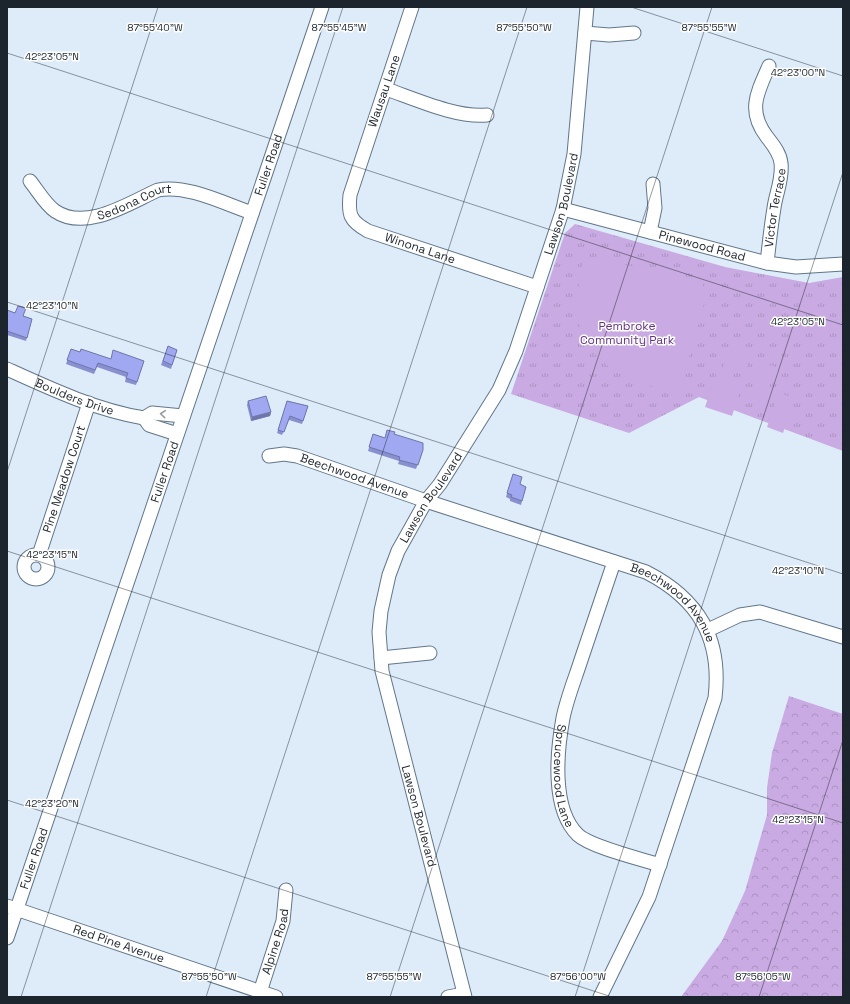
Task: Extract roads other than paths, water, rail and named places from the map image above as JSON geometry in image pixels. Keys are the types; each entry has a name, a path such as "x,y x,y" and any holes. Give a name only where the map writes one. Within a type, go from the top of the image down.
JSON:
{"street":[{"name":"Fuller Road","path":"7,938 12,908 184,416 322,7"},
{"name":"Wausau Lane","path":"357,174 386,90 412,7"},
{"name":"Lawson Boulevard","path":"465,995 394,724 382,671 379,632 381,611 389,575 398,551 426,500 440,484 499,390 516,351 536,287 564,209 574,154 587,7"},
{"path":"585,33 609,35 634,33"},
{"name":"Victor Terrace","path":"767,263 774,207 782,176 781,163 776,149 761,130 755,113 758,91 769,66"},
{"path":"386,90 461,114 475,117 487,115"},
{"name":"Winona Lane","path":"357,174 350,195 348,210 353,220 358,225 368,231 536,287"},
{"name":"Sedona Court","path":"30,181 48,205 56,211 73,219 97,217 158,190 167,188 191,192 252,213"},
{"path":"650,232 655,208 653,184"},
{"name":"Pinewood Road","path":"564,209 767,263 796,267 843,264"},
{"name":"Boulders Drive","path":"7,369 58,392 119,413 144,418 149,425 177,434"},
{"name":"Pine Meadow Court","path":"39,555 89,403"},
{"name":"Boulders Drive","path":"144,418 152,413 184,416"},
{"name":"Beechwood Avenue","path":"269,456 284,454 297,456 646,572 660,579 681,594 698,614 708,630 717,671 715,698 643,913 600,997"},
{"name":"Sprucewood Lane","path":"614,562 563,717 558,749 558,778 561,799 567,821 576,833 587,841 660,865"},
{"path":"708,630 740,615 760,612 773,614 843,637"},
{"path":"381,658 430,653"},
{"name":"Alpine Road","path":"260,992 283,921 286,890"},
{"name":"Red Pine Avenue","path":"12,908 276,997"},
{"path":"448,997 465,995"}],"park label":[{"name":"Pembroke Community Park","path":"627,333"}]}
